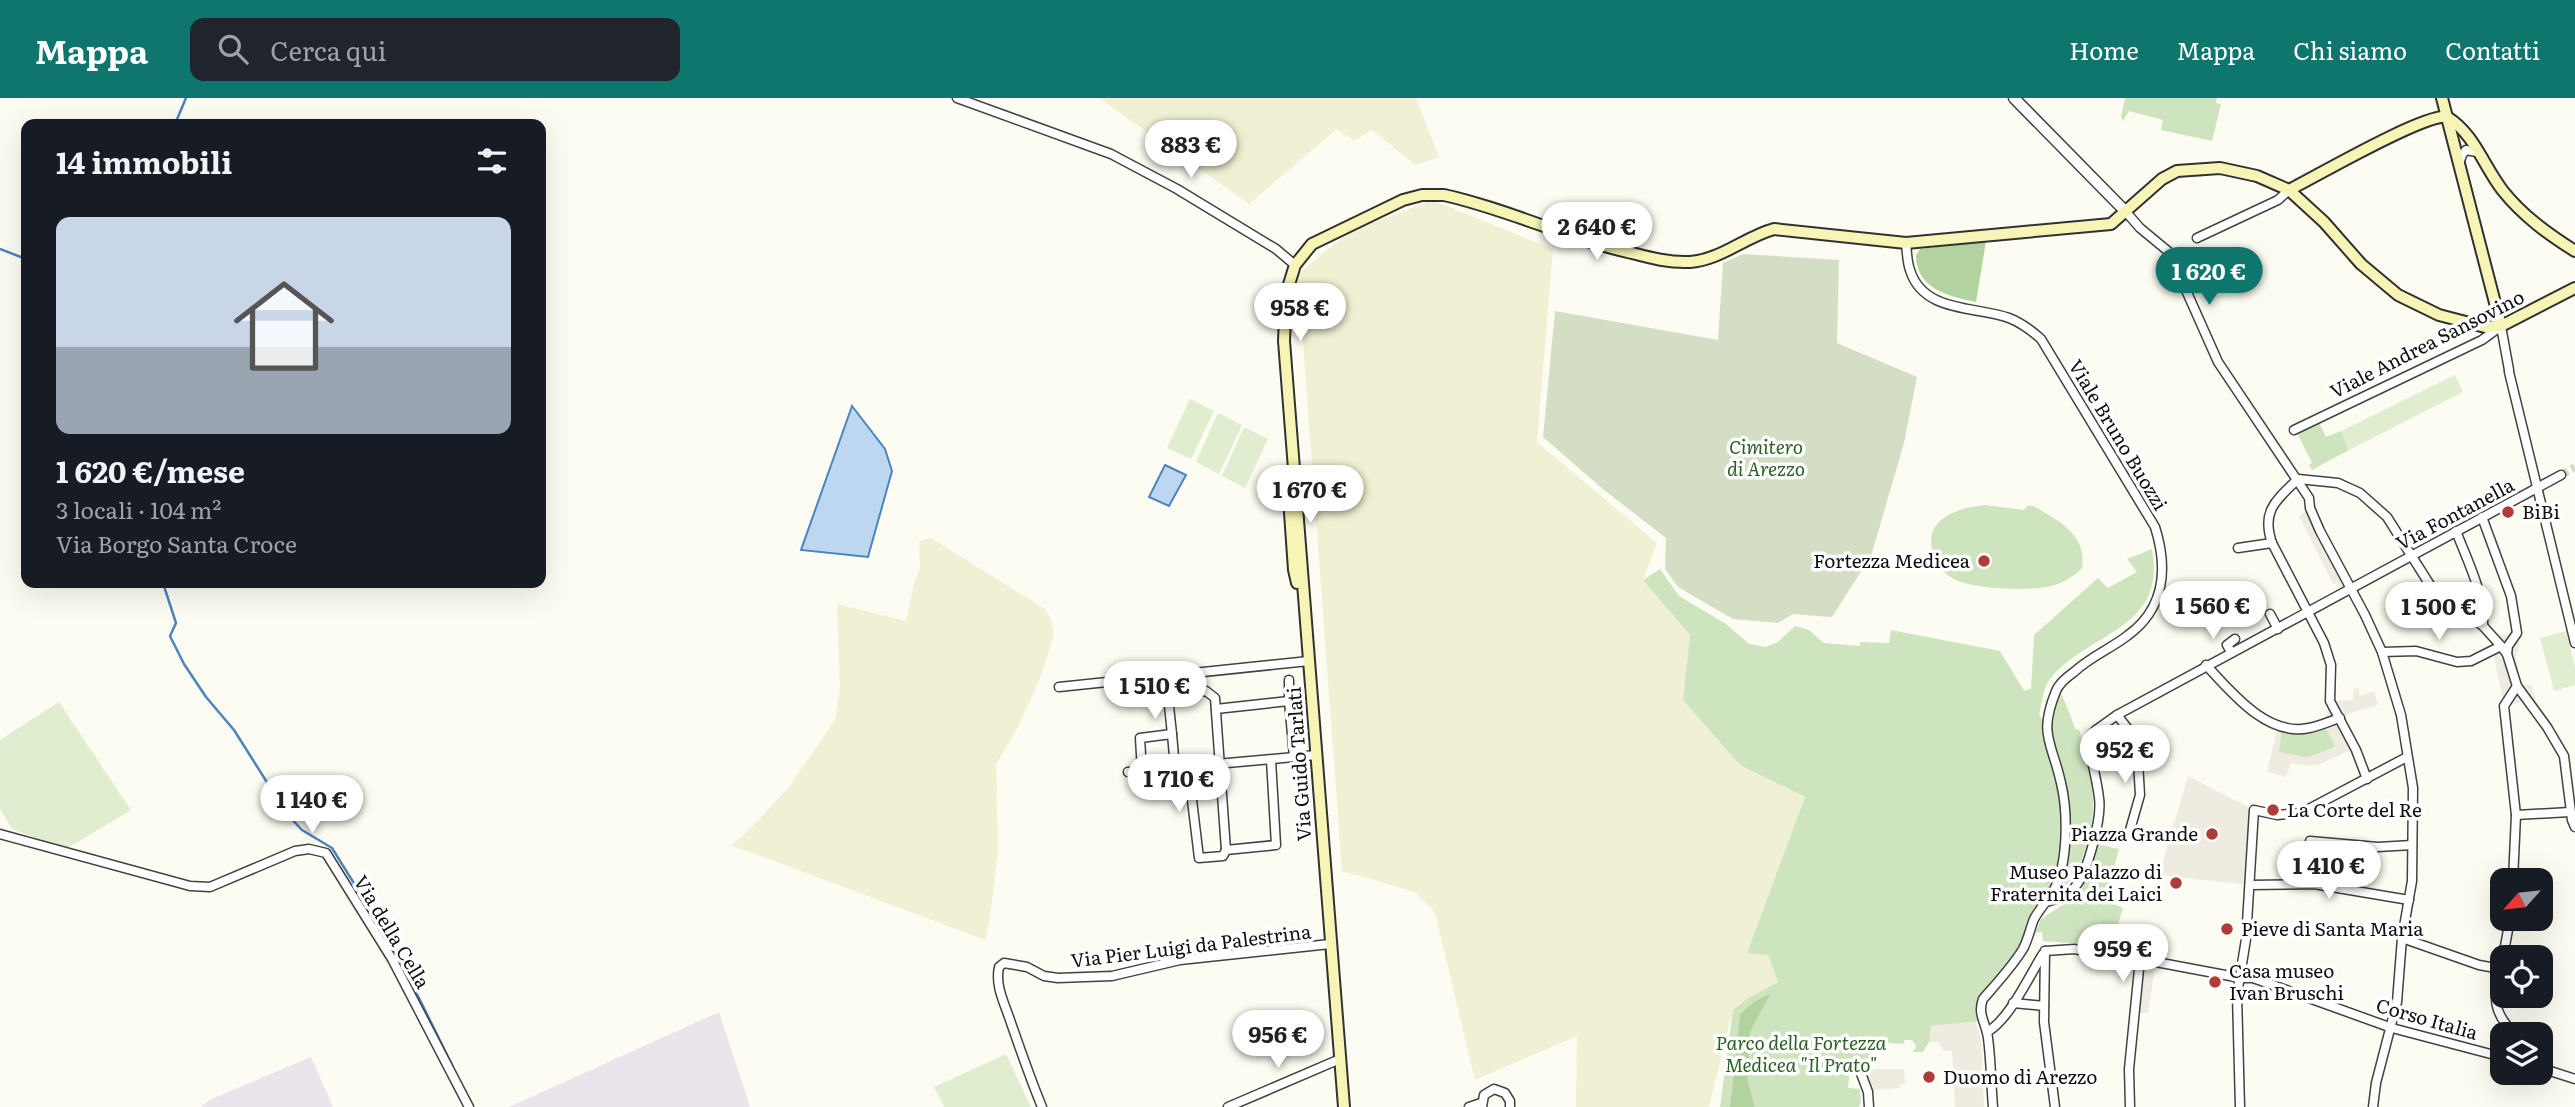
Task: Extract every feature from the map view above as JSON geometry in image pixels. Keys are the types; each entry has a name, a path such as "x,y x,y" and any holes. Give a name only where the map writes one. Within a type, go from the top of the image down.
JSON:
{"main road":[{"path":"1305,616 1294,570 1289,506 1290,418 1284,341 1286,294 1295,265 1312,244 1378,210 1422,195 1444,195 1460,198 1600,246 1661,260 1692,262 1721,253 1756,234 1774,229 1906,243 2111,224 2146,191 2177,171 2220,168 2257,176 2289,190 2324,222 2361,264 2399,295 2439,315 2485,327 2501,326 2442,98"},
{"path":"2289,190 2415,125 2442,116 2447,117 2463,129 2503,192 2546,233 2575,251"},
{"name":"Viale Andrea Sansovino","path":"2501,326 2575,289"},
{"name":"Via Guido Tarlati","path":"1290,418 1344,1107"},
{"path":"1289,506 1293,507 1302,571"}],"street":[{"path":"957,98 1111,154 1177,189 1276,249 1295,265"},
{"path":"2014,98 2140,228 2169,251 2218,362 2309,498 2310,508 2320,531 2382,652 2401,715 2413,788 2412,845 2409,900 2402,938 2397,1002 2376,1083 2373,1107"},
{"path":"2459,164 2466,150 2477,152"},
{"path":"2197,237 2278,200 2289,190"},
{"name":"Viale Bruno Buozzi","path":"1906,243 1910,270 1915,281 1933,298 1947,305 2008,318 2026,326 2041,339 2155,527 2161,546 2162,579 2155,606 2149,615 2128,636 2083,664 2057,686 2047,713 2048,742 2061,781 2065,808 2060,873 2046,902 2035,917 2023,948 1983,999 1980,1014 1987,1032 1993,1107"},
{"path":"2501,326 2509,371 2575,643"},
{"name":"Viale Andrea Sansovino","path":"2294,430 2482,340 2501,326"},
{"name":"Via Fontanella","path":"2046,902 2063,897 2075,888 2082,877 2099,815 2100,800 2088,744 2095,730 2206,665 2278,629 2561,475"},
{"path":"2367,779 2330,701 2331,665 2324,643 2267,530 2268,515 2276,500 2298,479 2338,483 2360,493 2387,517 2430,585 2483,626 2504,650 2517,686 2564,756 2575,827"},
{"path":"2382,652 2416,651 2457,662 2471,662 2508,646 2517,633 2511,596 2482,517"},
{"path":"2456,530 2477,588 2483,626"},
{"path":"2238,548 2272,543"},
{"path":"2270,614 2278,629"},
{"path":"2231,652 2227,645 2235,639"},
{"path":"1059,687 1309,661"},
{"path":"2206,665 2232,695 2278,726 2307,729 2340,718"},
{"path":"1289,680 1294,758"},
{"path":"2514,868 2516,815 2504,706 2517,686"},
{"path":"1175,768 1169,706 1173,695 1206,691 1215,698 1226,850 1223,856 1199,858 1188,767"},
{"path":"1216,709 1289,701"},
{"path":"2117,715 2143,748 2138,762 2140,795 2130,830"},
{"path":"1142,771 1140,738 1171,734"},
{"path":"1128,772 1316,755"},
{"path":"2240,1107 2237,995 2250,885 2254,810 2277,815 2301,813 2407,757"},
{"path":"1226,850 1276,845 1271,760"},
{"path":"2516,815 2571,812"},
{"name":"Via della Cella","path":"0,834 190,886 210,887 295,851 309,849 326,853 392,959 468,1107"},
{"path":"2310,841 2378,847 2412,845"},
{"path":"2250,885 2314,884 2409,900"},
{"path":"2402,938 2490,967"},
{"name":"Via Pier Luigi da Palestrina","path":"1042,1107 1001,997 997,976 999,967 1004,963 1027,967 1044,976 1058,978 1112,976 1180,960 1330,944"},
{"name":"Corso Italia","path":"2045,951 2075,949 2096,955 2140,959 2253,978 2392,1028 2490,1054"},
{"path":"1987,1032 2013,1003 2045,951"},
{"path":"2045,951 2044,1006 2055,1107"},
{"path":"2130,1107 2129,1069 2140,959"},
{"path":"2013,1003 2044,1006"},
{"path":"1228,1107 1340,1059"},
{"path":"1858,1068 1868,1092 1869,1107"},
{"path":"2553,1072 2575,1079"},
{"path":"1469,1107 1481,1105 1487,1092 1498,1089 1508,1097 1510,1107"}],"shaded area":[{"path":"2313,506 2352,583 2340,590 2337,583 2333,584 2299,516"},
{"path":"2517,633 2520,646 2516,657 2521,686 2531,685 2536,699 2504,706 2490,637"},
{"path":"2358,688 2360,696 2374,691 2378,705 2344,715 2358,746 2321,764 2308,766 2291,763 2286,777 2267,772 2277,730 2282,730 2279,752 2307,758 2336,748 2324,724 2330,701 2353,700 2353,689"},
{"name":"Piazza Grande","path":"2188,776 2254,810 2250,885 2159,875"},
{"path":"2144,952 2157,955 2148,1013 2138,1013 2137,961"},
{"path":"719,1012 750,1107 509,1107"},
{"path":"1976,1022 1981,1039 1984,1107 1955,1107 1952,1051 1944,1051 1938,1042 1929,1042 1931,1026"},
{"path":"311,1057 333,1107 201,1107 209,1100"},
{"path":"1862,1069 1904,1069 1905,1084 1900,1085 1900,1088 1873,1090"}],"green space":[{"path":"1099,98 1416,98 1439,157 1415,165 1372,130 1354,141 1337,129 1249,204"},
{"path":"2125,98 2217,98 2216,103 2221,104 2212,141 2161,130 2163,120 2129,111 2123,121 2121,117"},
{"path":"1432,200 1553,249 1537,442 1657,543 1643,580 1690,635 1683,700 1740,765 1805,797 1747,953 1768,955 1778,982 1748,998 1733,1010 1709,1107 1576,1107 1577,1036 1475,1080 1435,913 1415,892 1342,871 1298,274 1349,232"},
{"path":"1986,241 1976,302 1936,289 1921,276 1916,255 1920,249"},
{"name":"Cimitero di Arezzo","path":"1743,254 1839,260 1837,343 1917,377 1904,443 1871,556 1832,617 1793,614 1778,623 1733,619 1678,587 1665,569 1666,538 1604,490 1543,437 1555,311 1718,340 1723,263"},
{"path":"2455,375 2463,392 2349,450 2341,431"},
{"path":"1190,399 1214,411 1191,459 1167,448"},
{"path":"1218,413 1242,425 1219,474 1196,462"},
{"path":"2318,420 2326,437 2341,431 2349,450 2312,470 2309,465 2312,463 2296,431"},
{"path":"1244,427 1268,439 1245,488 1222,476"},
{"path":"1985,505 2024,510 2027,506 2033,506 2054,518 2074,535 2078,542 2083,559 2082,568 2059,584 2032,589 1985,587 1958,581 1949,576 1940,568 1933,553 1931,538 1934,529 1946,516 1965,508"},
{"path":"931,538 1045,609 1051,619 1054,634 1041,676 1017,729 996,764 998,852 985,940 731,845 748,831 789,787 835,720 840,688 837,604 906,621 920,568 919,541"},
{"name":"Parco della Fortezza Medicea \"Il Prato\"","path":"2152,549 2154,576 2148,597 2137,613 2066,663 2046,686 2039,714 2046,728 2065,808 2060,873 2023,948 1983,999 1982,1021 1932,1026 1929,1042 1923,1052 1913,1052 1916,1046 1912,1040 1905,1040 1903,1044 1874,1042 1869,1068 1850,1068 1848,1088 1860,1089 1859,1107 1755,1107 1748,1082 1750,1032 1768,995 1740,1014 1730,1107 1720,1107 1733,1010 1748,998 1778,982 1768,955 1747,953 1805,797 1740,765 1683,700 1690,635 1643,580 1660,569 1679,596 1726,624 1749,644 1766,647 1778,642 1795,626 1809,630 1824,643 1860,646 1860,642 1889,643 1891,630 2000,651 2024,691 2031,689 2034,635 2098,578 2108,588 2137,572 2127,559"},
{"path":"2566,631 2575,667 2575,685 2554,691 2540,638"},
{"path":"2060,690 2081,736 2091,784 2093,810 2089,836 2080,863 2067,884 2059,888 2070,816 2049,727"},
{"path":"59,702 131,810 66,849 12,829 0,809 0,740"},
{"path":"2325,726 2336,747 2307,758 2278,752 2282,730 2307,732"},
{"path":"2095,844 2119,849 2105,900 2123,908 2118,924 2112,924 2105,946 2043,941 2042,932 2035,933 2041,919 2081,893"},
{"path":"1770,994 1750,1032 1748,1082 1755,1107 1730,1107 1740,1014 1754,1002"},
{"path":"1006,1054 1031,1107 944,1107 934,1087"}],"water":[{"path":"852,406 885,449 892,471 868,557 801,550"},
{"path":"1165,465 1186,475 1169,506 1149,497"}],"waterway":[{"path":"177,119 186,98"},
{"path":"0,249 21,257"},
{"path":"165,588 176,623 170,636 184,664 206,697 234,730 287,814 302,830 332,848 373,914 453,1067"}],"tunnel":[{"path":"2561,475 2575,467"}],"place":[{"name":"BiBi","path":"2508,512"},
{"name":"Fortezza Medicea","path":"1984,561"},
{"name":"La Corte del Re","path":"2273,810"},
{"name":"Piazza Grande","path":"2212,834"},
{"name":"Museo Palazzo di Fraternita dei Laici","path":"2176,883"},
{"name":"Pieve di Santa Maria","path":"2227,929"},
{"name":"Casa museo Ivan Bruschi","path":"2215,982"},
{"name":"Duomo di Arezzo","path":"1929,1077"}]}
